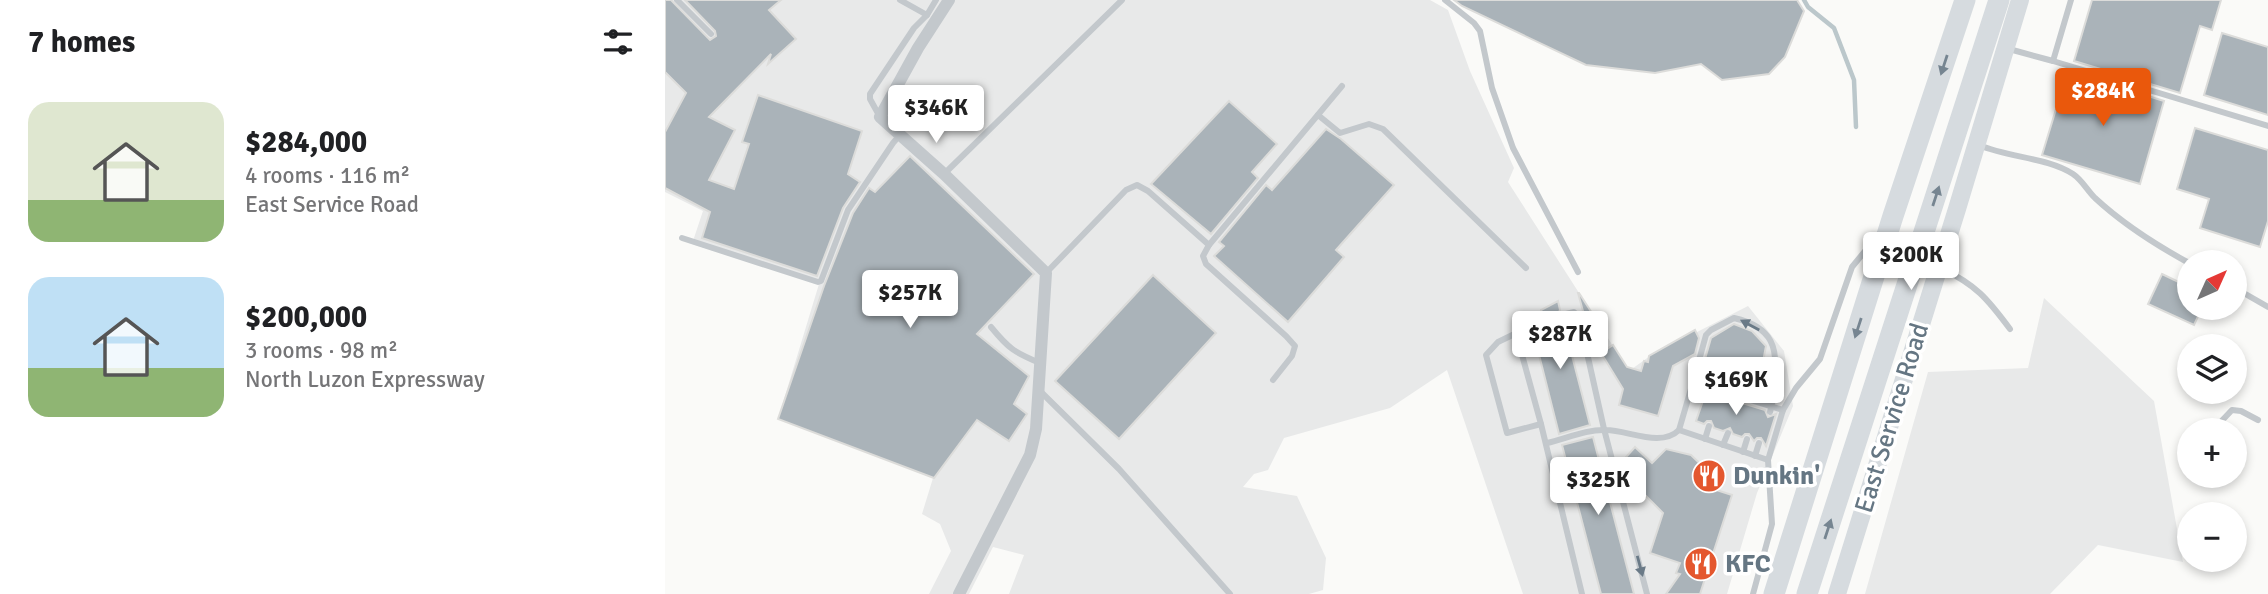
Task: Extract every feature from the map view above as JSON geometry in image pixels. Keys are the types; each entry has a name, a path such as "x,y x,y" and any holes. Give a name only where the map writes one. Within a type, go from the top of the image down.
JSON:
{"highway":[{"path":"1774,594 1893,216 1965,0"},
{"path":"1807,594 2000,0"}],"street":[{"path":"949,0 918,48 880,117 944,174 1046,273 1036,429 1030,456 959,594"},
{"name":"East Service Road","path":"1837,594 2020,0"}],"lane":[{"path":"677,0 711,34"},
{"path":"900,0 927,15"},
{"path":"880,117 870,100 870,94 913,28 927,15 936,0"},
{"path":"944,174 1122,0"},
{"path":"1445,0 1480,30 1492,88 1513,148 1578,272"},
{"path":"2053,61 2071,0"},
{"path":"2005,48 2268,126"},
{"path":"1273,380 1291,356 1294,346 1206,264 1203,256 1209,245 1342,86"},
{"path":"1318,115 1340,133 1369,124 1383,129 1526,268"},
{"path":"682,239 821,281 848,210 900,135"},
{"path":"1977,144 1993,151 2053,164 2075,175 2095,197 2137,231 2177,256"},
{"path":"1046,273 1126,190 1137,185 1148,191 1209,245"},
{"path":"1753,594 1772,524 1768,460 1783,410 1796,388 1820,359 1851,267 1893,216"},
{"path":"1939,267 1975,287 2010,329"},
{"path":"2247,295 2268,307"},
{"path":"1562,315 1574,312 1579,317 1604,429 1647,594"},
{"path":"1547,443 1604,429 1667,438 1679,430 1706,335 1734,318 1766,335 1776,349 1771,409"},
{"path":"1531,326 1498,342 1486,354 1507,433 1541,424"},
{"path":"991,327 1016,354 1040,363"},
{"path":"1516,333 1547,443 1582,594"},
{"path":"1693,382 1757,405 1783,410"},
{"path":"1039,390 1119,469 1230,594"},
{"path":"2224,418 2232,410 2241,411 2258,420"},
{"path":"1705,439 1709,426"},
{"path":"1679,430 1768,460"},
{"path":"1723,445 1728,433"},
{"path":"1743,452 1747,439"},
{"path":"1755,456 1759,443"}],"shaded area":[{"path":"665,0 1430,0 1448,10 1470,71 1514,168 1508,182 1629,371 1650,356 1748,306 1784,351 1793,406 1757,493 1727,594 1523,594 1447,370 1390,408 1284,438 1268,470 1254,474 1243,487 1297,496 1326,558 1323,590 1309,594 1009,594 1024,555 993,547 969,594 929,594 951,551 940,524 922,514 933,478 778,419 819,284 692,244 703,211 665,192"},
{"path":"2044,298 2154,401 2177,529 2177,561 2098,545 2050,594 1865,594 1928,372 2028,368"}],"building":[{"path":"665,0 671,0 710,40 716,36 715,31 685,0 781,0 769,10 796,39 768,64 771,54 709,117 735,130 709,180 734,189 749,144 742,142 758,95 862,131 848,174 860,182 843,208 817,276 702,238 710,212 665,188 665,132 686,93 665,72"},
{"path":"1454,0 1797,0 1804,11 1785,57 1769,74 1722,80 1701,64 1655,73 1586,65"},
{"path":"2092,0 2221,0 2212,30 2200,26 2180,93 2074,61"},
{"path":"2222,33 2268,47 2268,115 2204,95"},
{"path":"2067,73 2164,101 2140,184 2042,155"},
{"path":"1229,101 1277,144 1252,172 1258,178 1211,234 1151,184"},
{"path":"2195,128 2268,150 2268,221 2260,247 2200,228 2209,199 2177,189"},
{"path":"1326,129 1394,185 1336,250 1344,257 1288,322 1214,256 1224,246 1219,242 1266,185 1272,190"},
{"path":"910,156 1034,274 977,334 1029,376 1014,404 1027,414 1009,441 977,420 934,478 778,419 824,286 853,213 869,188 875,192"},
{"path":"2162,274 2177,281 2177,317 2148,304"},
{"path":"1153,275 1216,333 1119,439 1055,381"},
{"path":"1579,293 1603,330 1589,333"},
{"path":"1558,301 1560,310 1557,317 1563,321 1590,425 1559,434 1533,331 1536,324 1529,318 1542,314 1541,310"},
{"path":"2183,320 2196,320 2194,325"},
{"path":"1734,324 1752,331 1766,346 1762,367 1731,358 1712,368 1705,359 1711,338"},
{"path":"1695,330 1699,338 1695,354 1673,366 1658,416 1619,405 1623,389 1601,353 1613,345 1627,367 1641,371 1649,356"},
{"path":"1706,392 1765,410 1768,417 1776,414 1766,446 1761,438 1754,441 1749,434 1742,437 1733,434 1730,428 1723,431 1714,428 1711,421 1704,424 1696,421"},
{"path":"1593,437 1634,594 1601,594 1562,445"},
{"path":"1635,447 1652,463 1666,449 1691,455 1717,480 1710,488 1732,495 1700,594 1666,594 1680,574 1676,573 1680,563 1650,553 1663,513 1631,481 1626,457"}],"waterway":[{"path":"1804,0 1808,7 1834,28 1854,80 1856,127"}],"place":[{"name":"Dunkin'","path":"1709,476"},
{"name":"KFC","path":"1701,564"}]}
